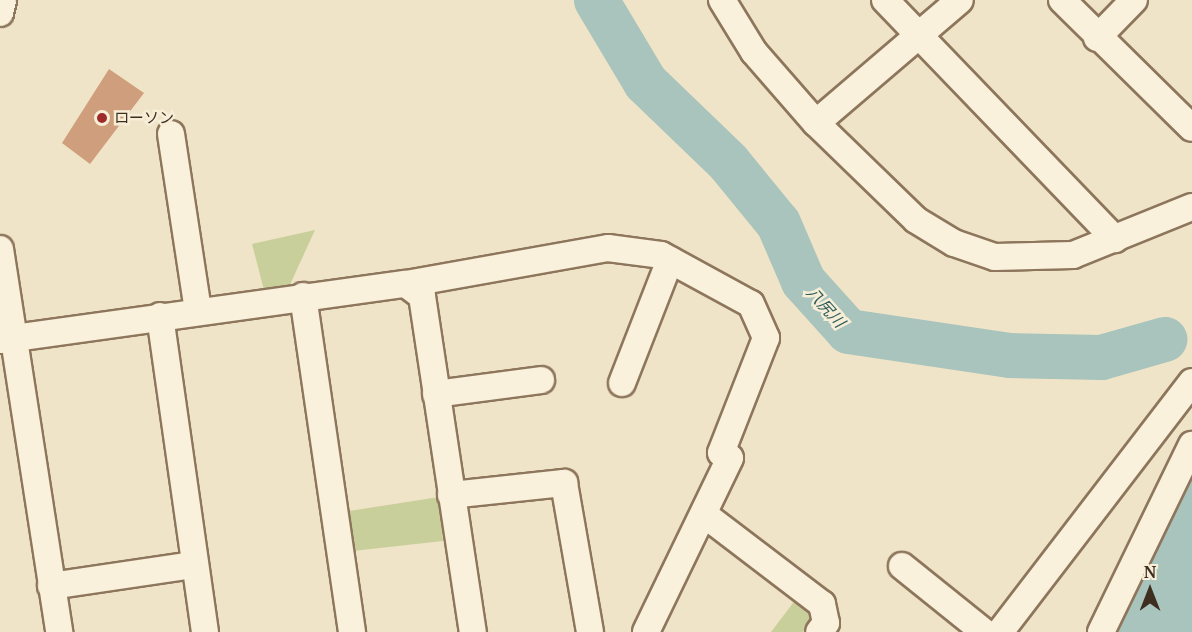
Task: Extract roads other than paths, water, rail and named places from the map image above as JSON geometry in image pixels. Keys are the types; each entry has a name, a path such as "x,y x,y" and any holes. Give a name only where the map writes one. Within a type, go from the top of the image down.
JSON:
{"street":[{"path":"0,13 3,0"},
{"path":"722,0 754,52 816,123 916,220 954,243 995,257 1042,258 1073,255 1192,207"},
{"path":"885,0 917,39 1115,239"},
{"path":"816,123 960,0"},
{"path":"1062,0 1098,38 1192,128"},
{"path":"1098,38 1134,0"},
{"path":"171,134 198,311"},
{"path":"6,339 303,296 406,284 608,248 670,260 751,303 766,338 721,453 730,458 705,515 646,632"},
{"path":"0,249 6,339 58,632"},
{"path":"622,383 670,260"},
{"path":"406,284 422,296 473,632"},
{"path":"303,296 352,632"},
{"path":"160,316 205,632"},
{"path":"436,394 541,380"},
{"path":"1000,632 1192,381"},
{"path":"1101,632 1192,445"},
{"path":"451,495 564,483 590,632"},
{"path":"705,515 822,604 826,623 819,632"},
{"path":"51,586 194,565"},
{"path":"902,566 984,632"}],"water":[{"path":"1192,477 1192,632 1116,632 1142,573"}],"waterway":[{"name":"八尻川","path":"596,0 645,82 728,162 778,223 803,281 848,331 1009,355 1101,357 1164,339"}],"place":[{"name":"ローソン","path":"102,118"}]}
